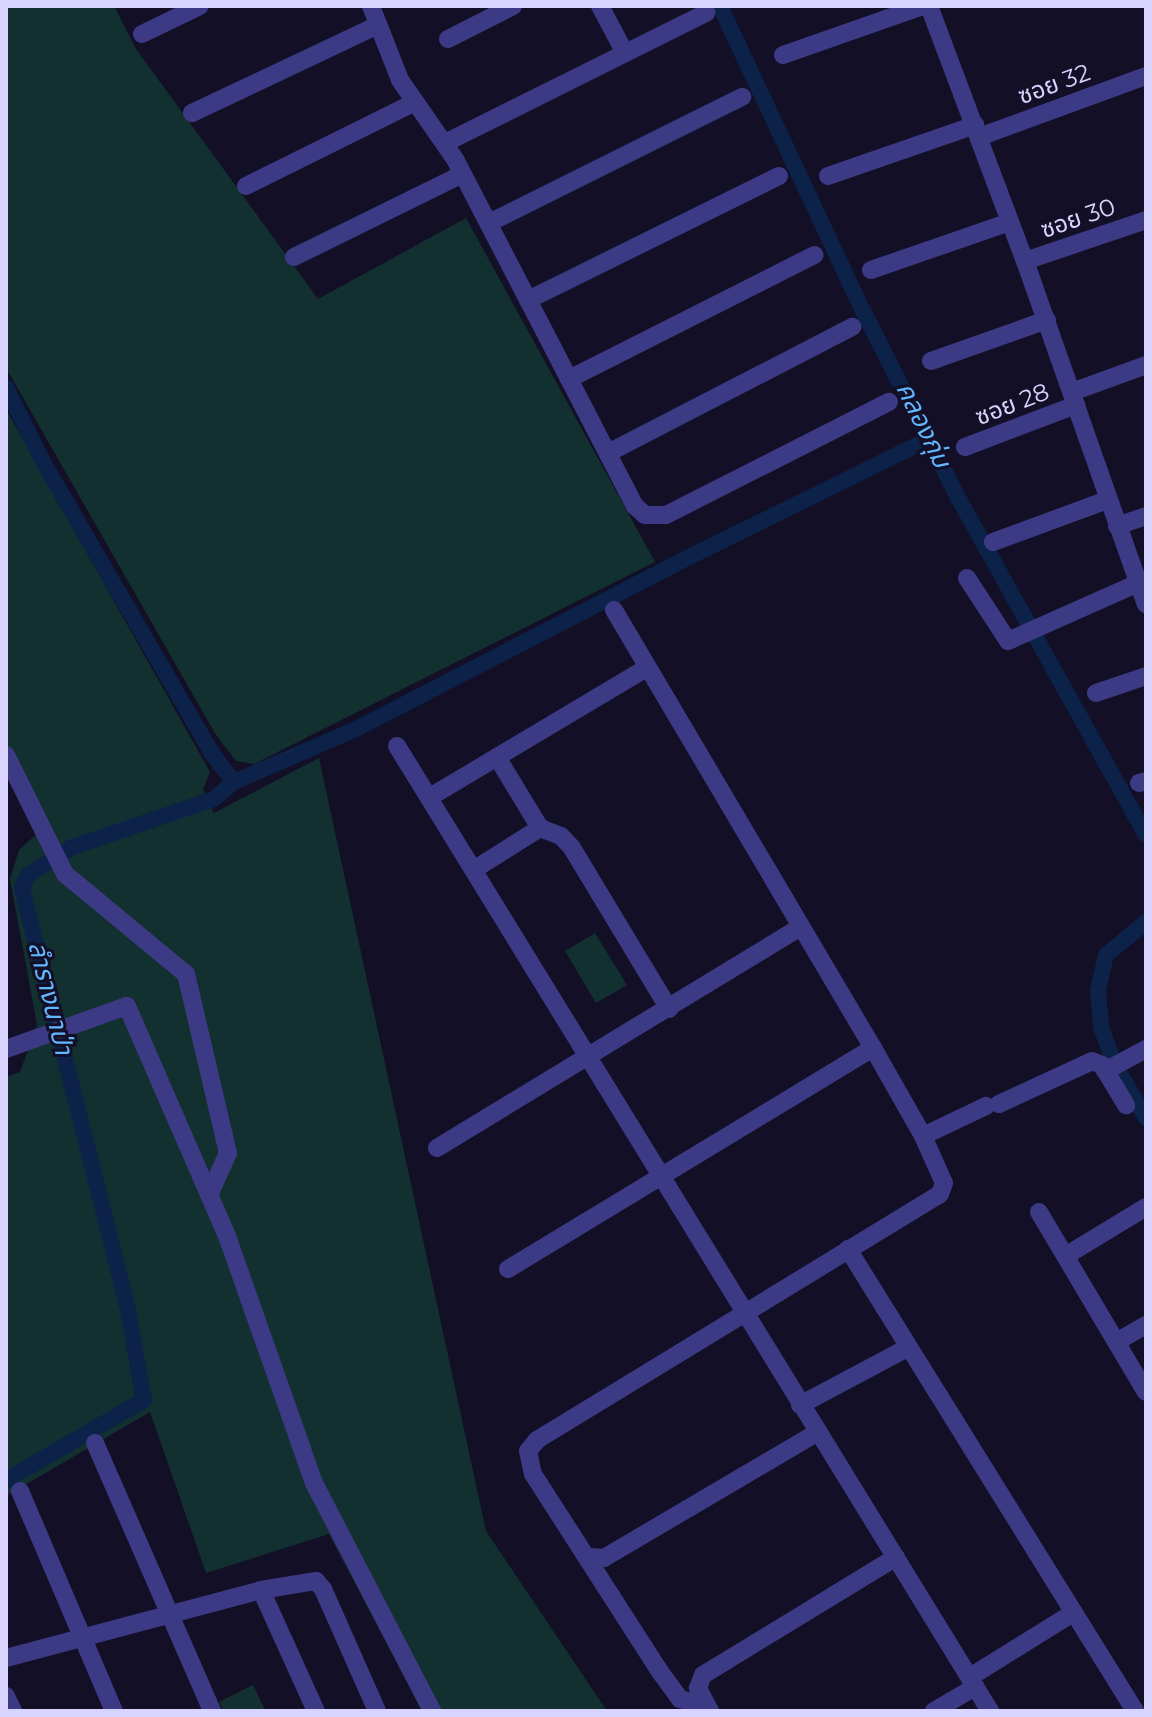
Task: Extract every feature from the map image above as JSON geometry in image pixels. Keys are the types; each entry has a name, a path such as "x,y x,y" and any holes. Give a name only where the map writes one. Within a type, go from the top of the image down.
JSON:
{"street":[{"path":"142,34 200,6"},
{"path":"371,6 400,80 463,174 635,506 645,515 656,517 889,402"},
{"path":"448,39 513,6"},
{"path":"600,6 625,53"},
{"path":"783,55 926,6 977,131 1047,320 1107,500 1146,604"},
{"path":"445,143 706,13"},
{"path":"192,113 378,25"},
{"name":"ซอย 32","path":"828,176 1146,76"},
{"path":"489,223 742,97"},
{"path":"246,186 415,102"},
{"path":"294,257 463,174"},
{"path":"528,300 779,176"},
{"name":"ซอย 30","path":"1025,261 1146,220"},
{"path":"871,270 1010,222"},
{"path":"569,379 814,255"},
{"path":"931,361 1047,320"},
{"path":"608,453 852,327"},
{"name":"ซอย 28","path":"965,447 1146,365"},
{"path":"993,542 1107,500"},
{"path":"1117,526 1146,516"},
{"path":"967,578 1005,640 1033,632 1138,583"},
{"path":"614,610 873,1048 923,1136 944,1183 940,1194 537,1440 528,1451 533,1474 680,1699 706,1704"},
{"path":"430,797 646,668"},
{"path":"1096,693 1146,676"},
{"path":"397,746 475,869 816,1433 990,1711"},
{"path":"6,755 65,874 186,974 228,1153 209,1195"},
{"path":"497,757 540,828 561,836 572,848 669,1009"},
{"path":"475,869 540,828"},
{"path":"437,1148 589,1059 800,927"},
{"path":"6,1049 127,1006 209,1195 314,1483 432,1711"},
{"path":"508,1269 873,1048"},
{"path":"923,1136 1092,1061 1111,1068 1146,1049"},
{"path":"1111,1068 1126,1105"},
{"path":"1067,1255 1146,1207"},
{"path":"1039,1212 1146,1392"},
{"path":"848,1249 1135,1711"},
{"path":"1118,1341 1146,1325"},
{"path":"800,1405 909,1347"},
{"path":"590,1557 604,1558 816,1433"},
{"path":"95,1443 212,1711"},
{"path":"20,1491 114,1711"},
{"path":"706,1704 698,1688 703,1675 896,1557"},
{"path":"6,1658 261,1590 316,1581 323,1589 377,1711"},
{"path":"261,1590 316,1711"},
{"path":"934,1711 1073,1613"},
{"path":"6,1696 13,1711"}],"green space":[{"path":"20,6 114,6 136,49 318,299 466,218 655,562 254,764 236,761 216,735 6,368 6,9"},
{"path":"6,409 210,772 203,789 214,813 319,758 486,1531 607,1711 422,1711 329,1534 206,1573 150,1412 6,1496 6,1077 20,1072 37,1025 10,879 19,850 40,831 6,761"},
{"path":"595,933 627,985 596,1003 565,951"},
{"path":"253,1685 265,1710 223,1711 219,1702"}],"waterway":[{"name":"คลองกุ่ม","path":"720,6 863,311 960,501 1146,835"},
{"name":"ลำรางนาป่า","path":"6,387 42,460 213,755 234,782 214,799 72,847 28,875 22,888 127,1305 144,1400 6,1480"},
{"path":"234,782 356,729 681,561 929,439"},
{"name":"คลองกุ่ม","path":"1146,922 1106,955 1098,991 1101,1027 1115,1065 1146,1118"}]}
